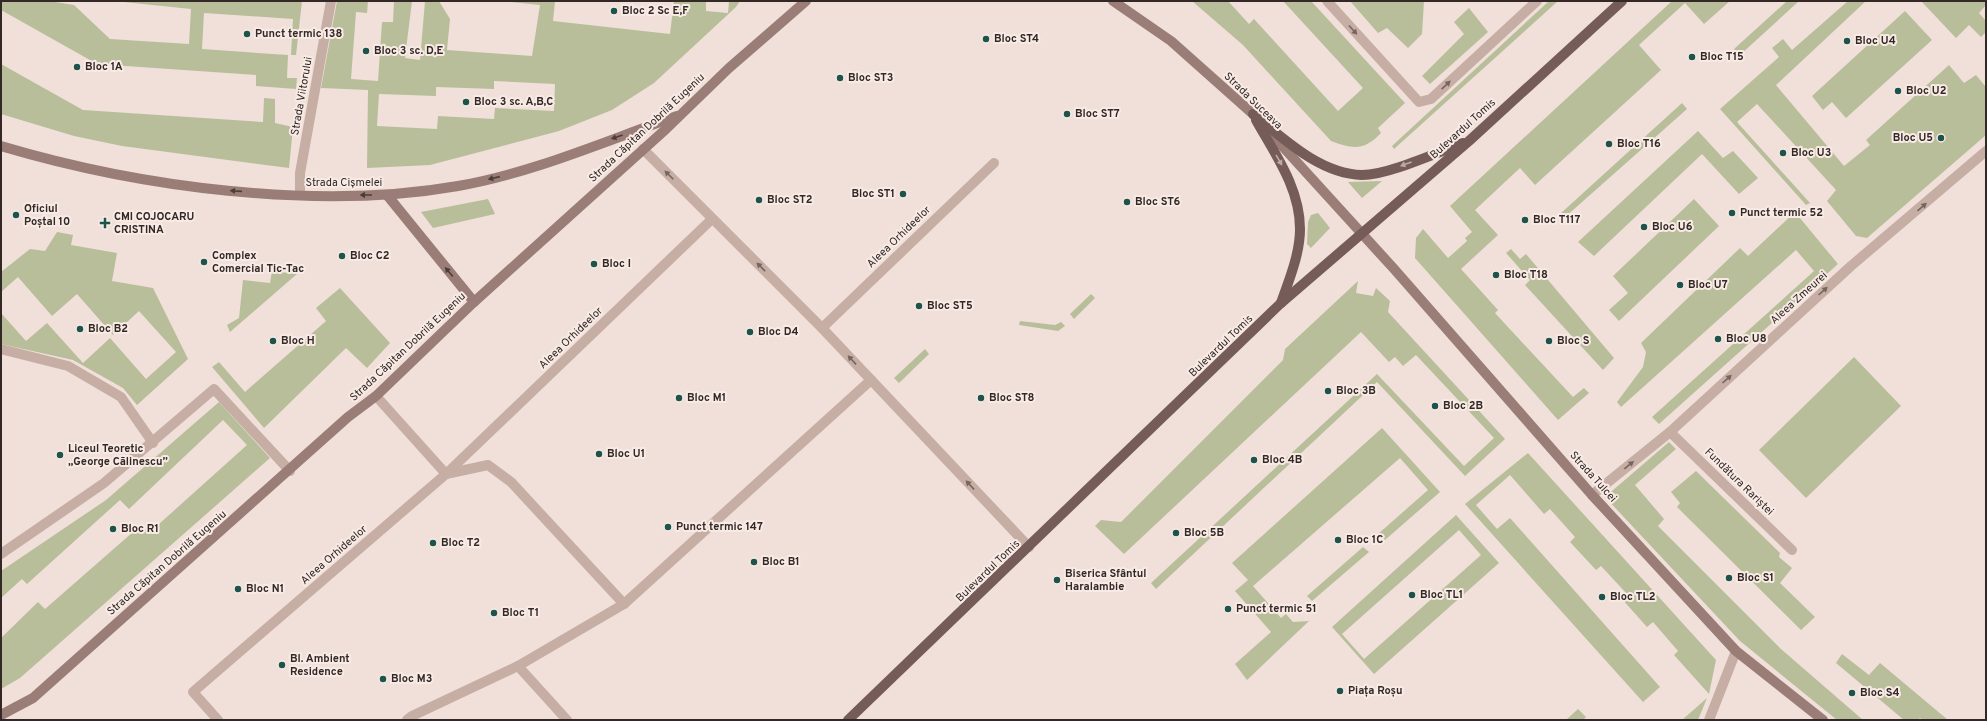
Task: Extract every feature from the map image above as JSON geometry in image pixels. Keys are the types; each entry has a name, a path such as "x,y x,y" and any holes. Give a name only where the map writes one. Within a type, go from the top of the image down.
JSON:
{"main road":[{"name":"Bulevardul Tomis","path":"848,720 1030,547 1280,304 1469,141 1622,1"},
{"path":"1253,114 1300,151 1327,167 1345,173 1364,175 1392,169 1469,141"},
{"path":"1253,114 1290,181 1298,207 1300,229 1297,249 1291,274 1280,304"}],"street":[{"name":"Strada Viitorului","path":"300,195 300,173 331,1"},
{"name":"Strada Căpitan Dobrilă Eugeniu","path":"1,715 33,698 348,417 376,396 474,302 681,115 729,68 806,1"},
{"name":"Strada Suceava","path":"1113,1 1171,41 1253,114 1361,233"},
{"path":"1327,1 1419,102 1432,99 1537,1"},
{"name":"Strada Cișmelei","path":"1,146 67,163 145,178 231,191 300,195 387,195 460,186 508,174 681,115"},
{"path":"643,149 822,328 1030,547"},
{"name":"Aleea Zmeurei","path":"1592,495 1670,432 1851,266 1986,151"},
{"name":"Aleea Orhideelor","path":"822,328 994,163"},
{"path":"387,195 474,302"},
{"name":"Aleea Orhideelor","path":"218,720 193,692 446,474 712,219"},
{"name":"Strada Tulcei","path":"1361,233 1592,495 1736,651 1823,720"},
{"path":"1,350 68,366 121,397 153,443"},
{"path":"408,720 412,716 518,666 624,604 871,380"},
{"path":"1,554 104,483 153,443 214,389 290,470"},
{"path":"376,396 446,474"},
{"name":"Fundătura Rariștei","path":"1670,432 1792,550"},
{"name":"Aleea Orhideelor","path":"446,474 488,465 511,482 624,604"},
{"path":"1709,720 1736,651"},
{"path":"518,666 567,720"}],"green space":[{"path":"1,1 49,1 74,5 110,39 189,44 191,9 114,1 302,1 296,55 291,55 293,19 204,13 202,49 288,55 287,78 297,78 296,89 256,86 256,75 97,64 1,10"},
{"path":"337,1 368,1 367,13 356,12 351,79 378,81 382,22 393,22 394,1 412,1 405,58 420,60 425,1 439,1 450,19 447,50 532,56 540,5 502,1 555,1 553,21 670,34 674,1 706,1 706,11 728,13 729,1 740,1 736,7 654,83 612,110 559,131 430,165 367,168 368,90 321,88","holes":["494,81 555,84 554,111 495,108 494,119 438,116 437,129 377,126 379,94 436,96 436,87 494,89"]},
{"path":"1192,1 1228,1 1249,24 1254,19 1338,111 1363,88 1283,1 1311,1 1405,103 1378,128 1381,133 1364,146 1352,147 1331,141 1243,45"},
{"path":"1350,1 1424,1 1422,34 1408,48 1387,28 1378,33"},
{"path":"1549,1 1558,1 1394,149 1392,146"},
{"path":"1672,1 1730,1 1704,24 1685,3 1639,45 1661,70 1535,185 1520,168 1475,210 1498,235 1461,269 1498,310 1495,313 1573,397 1584,388 1589,393 1558,420 1415,258 1416,238 1423,229 1448,258 1467,241 1465,238 1472,232 1450,206"},
{"path":"1787,1 1799,1 1740,55 1734,49"},
{"path":"1848,1 1866,1 1776,85 1844,166 1870,145 1866,140 1949,65 1964,83 1976,75 1986,87 1986,135 1867,238 1856,236 1827,201 1836,190 1757,104 1737,122 1810,203 1806,205 1720,109 1779,57 1772,48 1783,39 1792,50"},
{"path":"1921,1 1986,1 1986,5 1979,13 1986,21 1986,32 1981,37 1969,25 1956,38"},
{"path":"1469,8 1488,32 1430,84 1422,76 1464,34 1454,22"},
{"path":"1905,11 1932,40 1846,118 1832,102 1823,110 1812,96"},
{"path":"1,64 83,110 263,122 264,98 275,99 275,123 293,127 289,168 122,146 74,136 1,114"},
{"path":"1682,103 1687,109 1564,218 1560,214"},
{"path":"1698,131 1723,158 1733,151 1758,178 1739,194 1702,154 1594,256 1578,242"},
{"path":"1382,181 1362,198 1348,182"},
{"path":"488,199 495,214 433,228 421,212"},
{"path":"1694,199 1719,226 1619,321 1609,310 1628,293 1613,276"},
{"path":"1795,212 1838,264 1659,424 1652,417 1814,271 1796,250 1621,407 1617,402 1643,367 1646,352 1641,343 1740,248 1748,256"},
{"path":"1318,213 1330,228 1311,248 1307,244 1308,222 1311,215"},
{"path":"57,232 73,235 71,245 117,253 112,281 153,288 188,359 137,405 123,388 73,360 1,344 1,313 26,341 47,323 83,363 110,338 146,379 176,352 139,311 113,335 77,294 52,316 18,277 1,292 1,272 30,249 45,251"},
{"path":"1511,249 1520,259 1526,254 1614,358 1603,370 1525,285 1530,280 1506,253"},
{"path":"272,271 297,274 230,332 227,325 239,318 243,280 270,283"},
{"path":"1358,281 1356,293 1373,296 1376,288 1390,301 1388,312 1505,439 1465,476 1377,382 1156,589 1151,583 1377,374 1464,466 1494,438 1416,355 1403,366 1395,357 1389,362 1361,332 1124,554 1095,526 1101,520 1121,522 1283,360 1285,349"},
{"path":"340,288 390,343 367,368 346,348 264,428 212,367 219,362 245,392 326,321 316,308"},
{"path":"1091,294 1095,298 1074,319 1070,314"},
{"path":"1020,321 1055,325 1061,322 1065,326 1058,331 1019,325"},
{"path":"925,349 929,354 899,383 894,378"},
{"path":"1854,357 1901,406 1806,498 1759,450"},
{"path":"219,402 270,458 20,678 1,689 1,638 38,602 45,609 141,525 149,533 247,445 223,420 129,509 120,500 27,584 22,579 1,598 1,571 106,500"},
{"path":"1382,428 1440,492 1385,540 1378,534 1428,490 1400,458 1253,586 1281,618 1286,614 1293,622 1309,621 1247,680 1235,664 1271,632 1235,591 1248,580 1232,563"},
{"path":"1669,442 1676,449 1635,485 1664,519 1658,526 1781,649 1863,720 1837,720 1740,641 1605,497"},
{"path":"1528,453 1716,660 1709,694 1674,655 1678,651 1653,622 1647,627 1622,599 1627,594 1601,566 1596,570 1570,542 1575,537 1550,509 1544,514 1510,475 1476,505 1497,529 1510,518 1660,687 1643,702 1465,504"},
{"path":"1696,471 1780,553 1779,557 1792,568 1780,583 1815,617 1801,630 1677,507 1680,503 1671,492"},
{"path":"1456,515 1499,563 1374,674 1332,627","holes":["1459,530 1481,555 1364,659 1342,634"]},
{"path":"1363,547 1369,552 1312,601 1307,596"},
{"path":"1842,654 1869,675 1880,663 1948,720 1923,720 1920,718 1918,720 1904,720 1836,663"},
{"path":"1707,698 1698,720 1682,720"},
{"path":"1578,709 1586,717 1583,720 1566,720"}],"place":[{"name":"Bloc 2 Sc E,F","path":"614,11"},
{"name":"Punct termic 138","path":"247,34"},
{"name":"Bloc ST4","path":"986,39"},
{"name":"Bloc U4","path":"1847,41"},
{"name":"Bloc 3 sc. D,E","path":"366,51"},
{"name":"Bloc T15","path":"1692,57"},
{"name":"Bloc 1A","path":"77,67"},
{"name":"Bloc ST3","path":"840,78"},
{"name":"Bloc U2","path":"1898,91"},
{"name":"Bloc 3 sc. A,B,C","path":"466,102"},
{"name":"Bloc ST7","path":"1067,114"},
{"name":"Bloc U5","path":"1941,138"},
{"name":"Bloc T16","path":"1609,144"},
{"name":"Bloc U3","path":"1783,153"},
{"name":"Bloc ST1","path":"903,194"},
{"name":"Bloc ST2","path":"759,200"},
{"name":"Bloc ST6","path":"1127,202"},
{"name":"Punct termic 52","path":"1732,213"},
{"name":"Oficiul Poștal 10","path":"16,215"},
{"name":"Bloc T117","path":"1525,220"},
{"name":"CMI COJOCARU CRISTINA","path":"105,223"},
{"name":"Bloc U6","path":"1644,227"},
{"name":"Bloc C2","path":"342,256"},
{"name":"Complex Comercial Tic-Tac","path":"204,262"},
{"name":"Bloc I","path":"594,264"},
{"name":"Bloc T18","path":"1496,275"},
{"name":"Bloc U7","path":"1680,285"},
{"name":"Bloc ST5","path":"919,306"},
{"name":"Bloc B2","path":"80,329"},
{"name":"Bloc D4","path":"750,332"},
{"name":"Bloc U8","path":"1718,339"},
{"name":"Bloc H","path":"273,341"},
{"name":"Bloc S","path":"1549,341"},
{"name":"Bloc 3B","path":"1328,391"},
{"name":"Bloc M1","path":"679,398"},
{"name":"Bloc ST8","path":"981,398"},
{"name":"Bloc 2B","path":"1435,406"},
{"name":"Bloc U1","path":"599,454"},
{"name":"Liceul Teoretic „George Călinescu”","path":"60,455"},
{"name":"Bloc 4B","path":"1254,460"},
{"name":"Punct termic 147","path":"668,527"},
{"name":"Bloc R1","path":"113,529"},
{"name":"Bloc 5B","path":"1176,533"},
{"name":"Bloc 1C","path":"1338,540"},
{"name":"Bloc T2","path":"433,543"},
{"name":"Bloc B1","path":"754,562"},
{"name":"Bloc S1","path":"1729,578"},
{"name":"Biserica Sfântul Haralambie","path":"1057,580"},
{"name":"Bloc N1","path":"238,589"},
{"name":"Bloc TL1","path":"1412,595"},
{"name":"Bloc TL2","path":"1602,597"},
{"name":"Punct termic 51","path":"1228,609"},
{"name":"Bloc T1","path":"494,613"},
{"name":"Bl. Ambient Residence","path":"282,665"},
{"name":"Bloc M3","path":"383,679"},
{"name":"Piața Roșu","path":"1340,691"},
{"name":"Bloc S4","path":"1852,693"}]}
